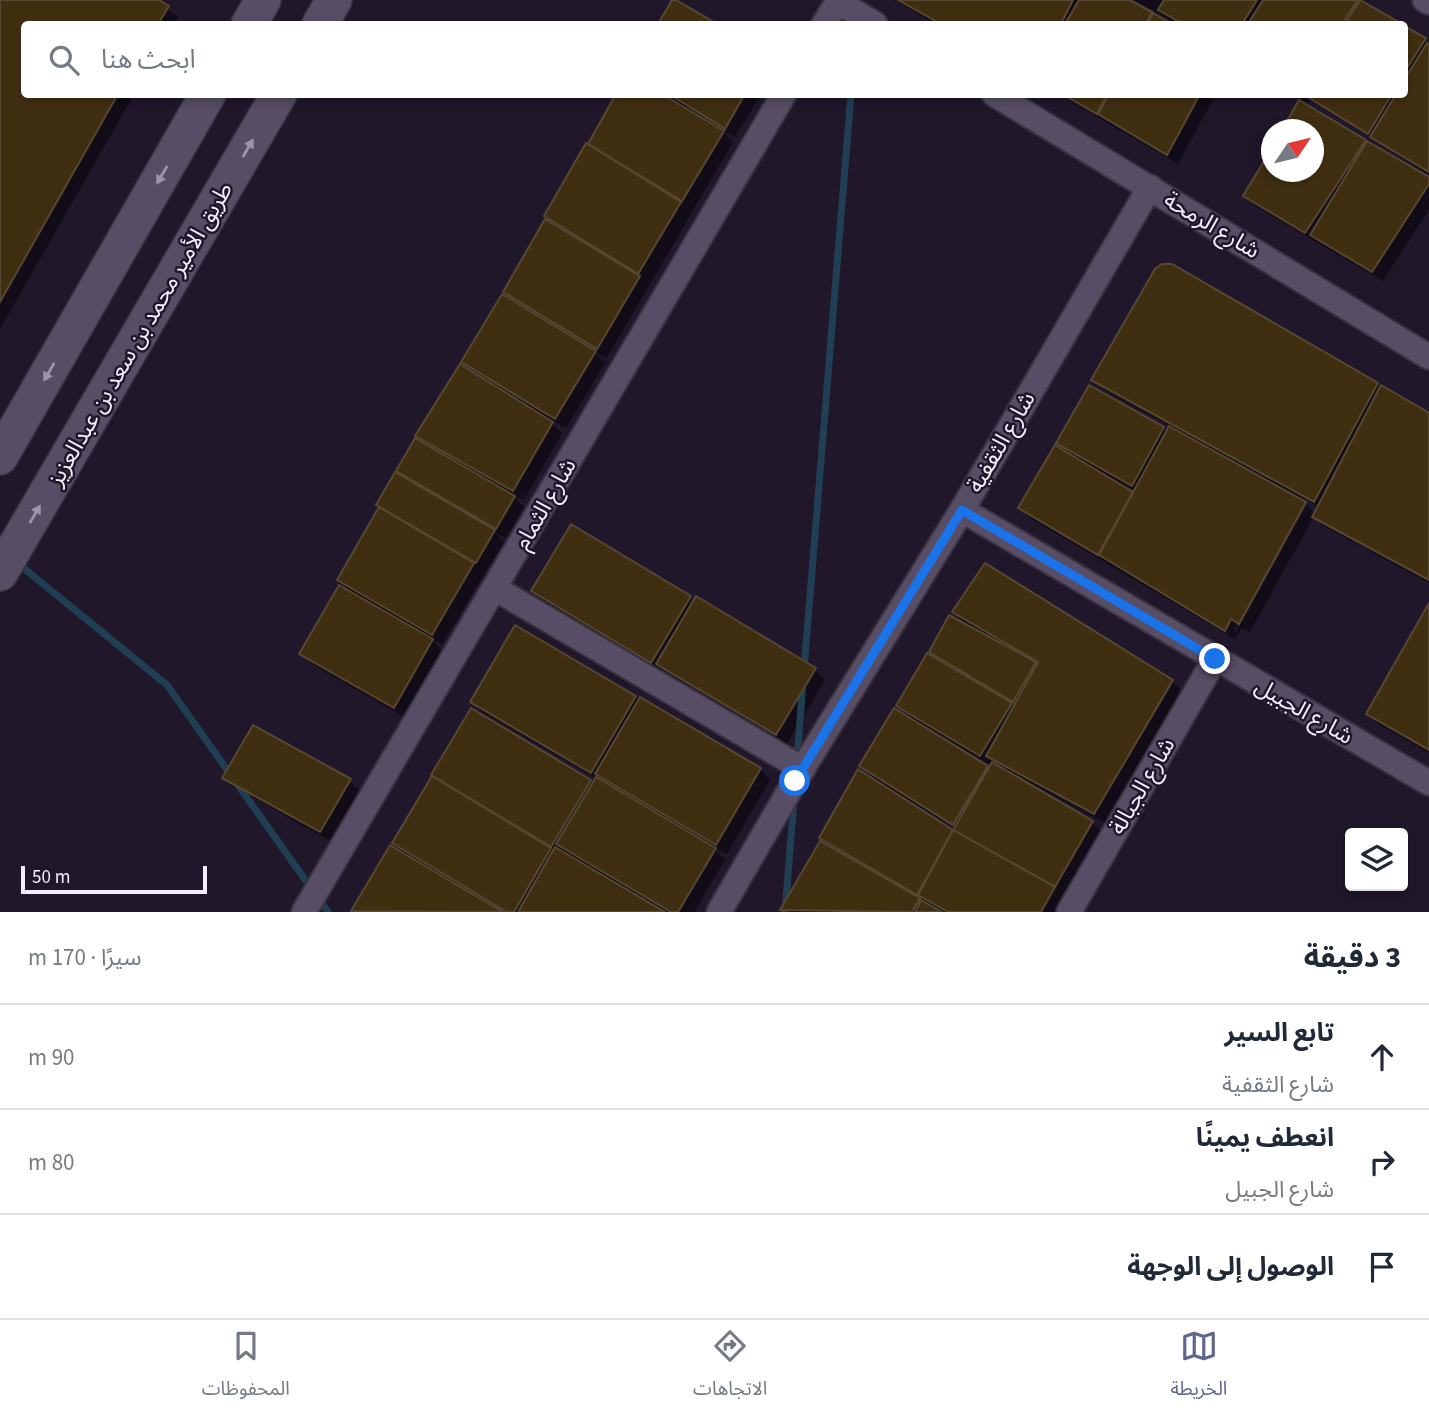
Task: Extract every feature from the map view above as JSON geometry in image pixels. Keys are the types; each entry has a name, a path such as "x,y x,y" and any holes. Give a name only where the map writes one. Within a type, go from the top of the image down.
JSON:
{"main road":[{"path":"250,21 263,0"},
{"path":"322,21 334,0"},
{"path":"0,457 206,98"},
{"name":"طريق الأمير محمد بن سعد بن عبدالعزيز","path":"0,573 277,98"}],"street":[{"path":"826,21 838,1 870,21"},
{"name":"شارع الثمام","path":"304,912 496,589 782,98"},
{"name":"شارع الرمحة","path":"1001,98 1429,357"},
{"name":"شارع الثقفية","path":"719,912 962,510 1150,187"},
{"name":"شارع الجبيل","path":"962,510 1429,783"},
{"path":"496,589 803,769"},
{"name":"شارع الجبالة","path":"1069,912 1215,659"}],"building":[{"path":"0,0 159,0 169,6 160,21 21,21 21,98 116,98 0,302"},
{"path":"672,0 676,0 712,21 660,21"},
{"path":"898,0 1073,0 1062,21 936,21"},
{"path":"1079,0 1130,0 1152,12 1148,21 1067,21"},
{"path":"1164,0 1257,0 1244,21 1178,21 1158,10"},
{"path":"1263,0 1358,0 1344,21 1250,21"},
{"path":"1360,0 1397,21 1347,21"},
{"path":"1153,13 1167,21 1149,21"},
{"path":"1408,28 1426,38 1408,67"},
{"path":"1427,43 1429,44 1429,172 1370,137 1394,98 1408,98 1408,74"},
{"path":"614,98 669,98 724,131 682,201 588,144"},
{"path":"675,98 743,98 725,129"},
{"path":"1069,98 1105,98 1097,114"},
{"path":"1107,98 1198,98 1167,155 1098,114"},
{"path":"1310,98 1390,98 1368,134"},
{"path":"1299,100 1366,140 1305,233 1243,196 1261,166 1261,182 1324,182 1324,119 1288,119"},
{"path":"1367,141 1429,177 1429,184 1372,272 1310,235"},
{"path":"586,143 681,202 638,274 544,216"},
{"path":"545,219 640,276 597,349 503,292"},
{"path":"1162,264 1172,264 1378,383 1314,502 1091,380 1155,269"},
{"path":"502,294 596,351 555,419 461,362"},
{"path":"460,364 553,422 513,491 415,436"},
{"path":"1089,385 1164,427 1132,486 1056,443"},
{"path":"1381,385 1429,413 1429,580 1312,517"},
{"path":"1169,426 1306,502 1239,624 1231,619 1225,631 1099,555"},
{"path":"415,438 515,496 496,529 396,471"},
{"path":"1055,445 1133,492 1098,555 1018,508"},
{"path":"395,472 495,530 476,563 376,505"},
{"path":"379,507 474,563 432,635 337,580"},
{"path":"571,524 691,596 651,663 531,591"},
{"path":"985,563 1173,680 1094,814 986,756 1038,662 952,612"},
{"path":"339,585 433,639 394,708 299,654"},
{"path":"696,596 816,668 776,735 656,664"},
{"path":"1429,603 1429,750 1366,714"},
{"path":"949,615 1036,662 1013,702 929,652"},
{"path":"515,625 636,696 591,773 470,702"},
{"path":"927,653 1012,703 980,756 896,706"},
{"path":"640,697 761,768 716,845 595,774"},
{"path":"471,708 591,780 551,847 431,775"},
{"path":"894,708 988,766 953,825 859,766"},
{"path":"253,725 351,779 320,832 222,778"},
{"path":"992,762 1093,821 1055,887 953,830"},
{"path":"858,769 953,830 917,895 819,838"},
{"path":"432,776 551,848 514,912 507,912 392,843"},
{"path":"596,777 716,848 678,912 671,912 556,844"},
{"path":"953,830 1055,887 1041,912 948,912 918,895"},
{"path":"820,841 920,898 912,912 780,910"},
{"path":"390,845 503,912 351,911"},
{"path":"555,847 665,912 518,912"},
{"path":"921,900 942,912 915,912"}],"waterway":[{"path":"804,669 851,98"},
{"path":"21,566 167,685 328,912"},
{"path":"797,760 803,681"},
{"path":"785,912 794,800"}],"route":[{"path":"795,781 962,510 1215,659"}]}
